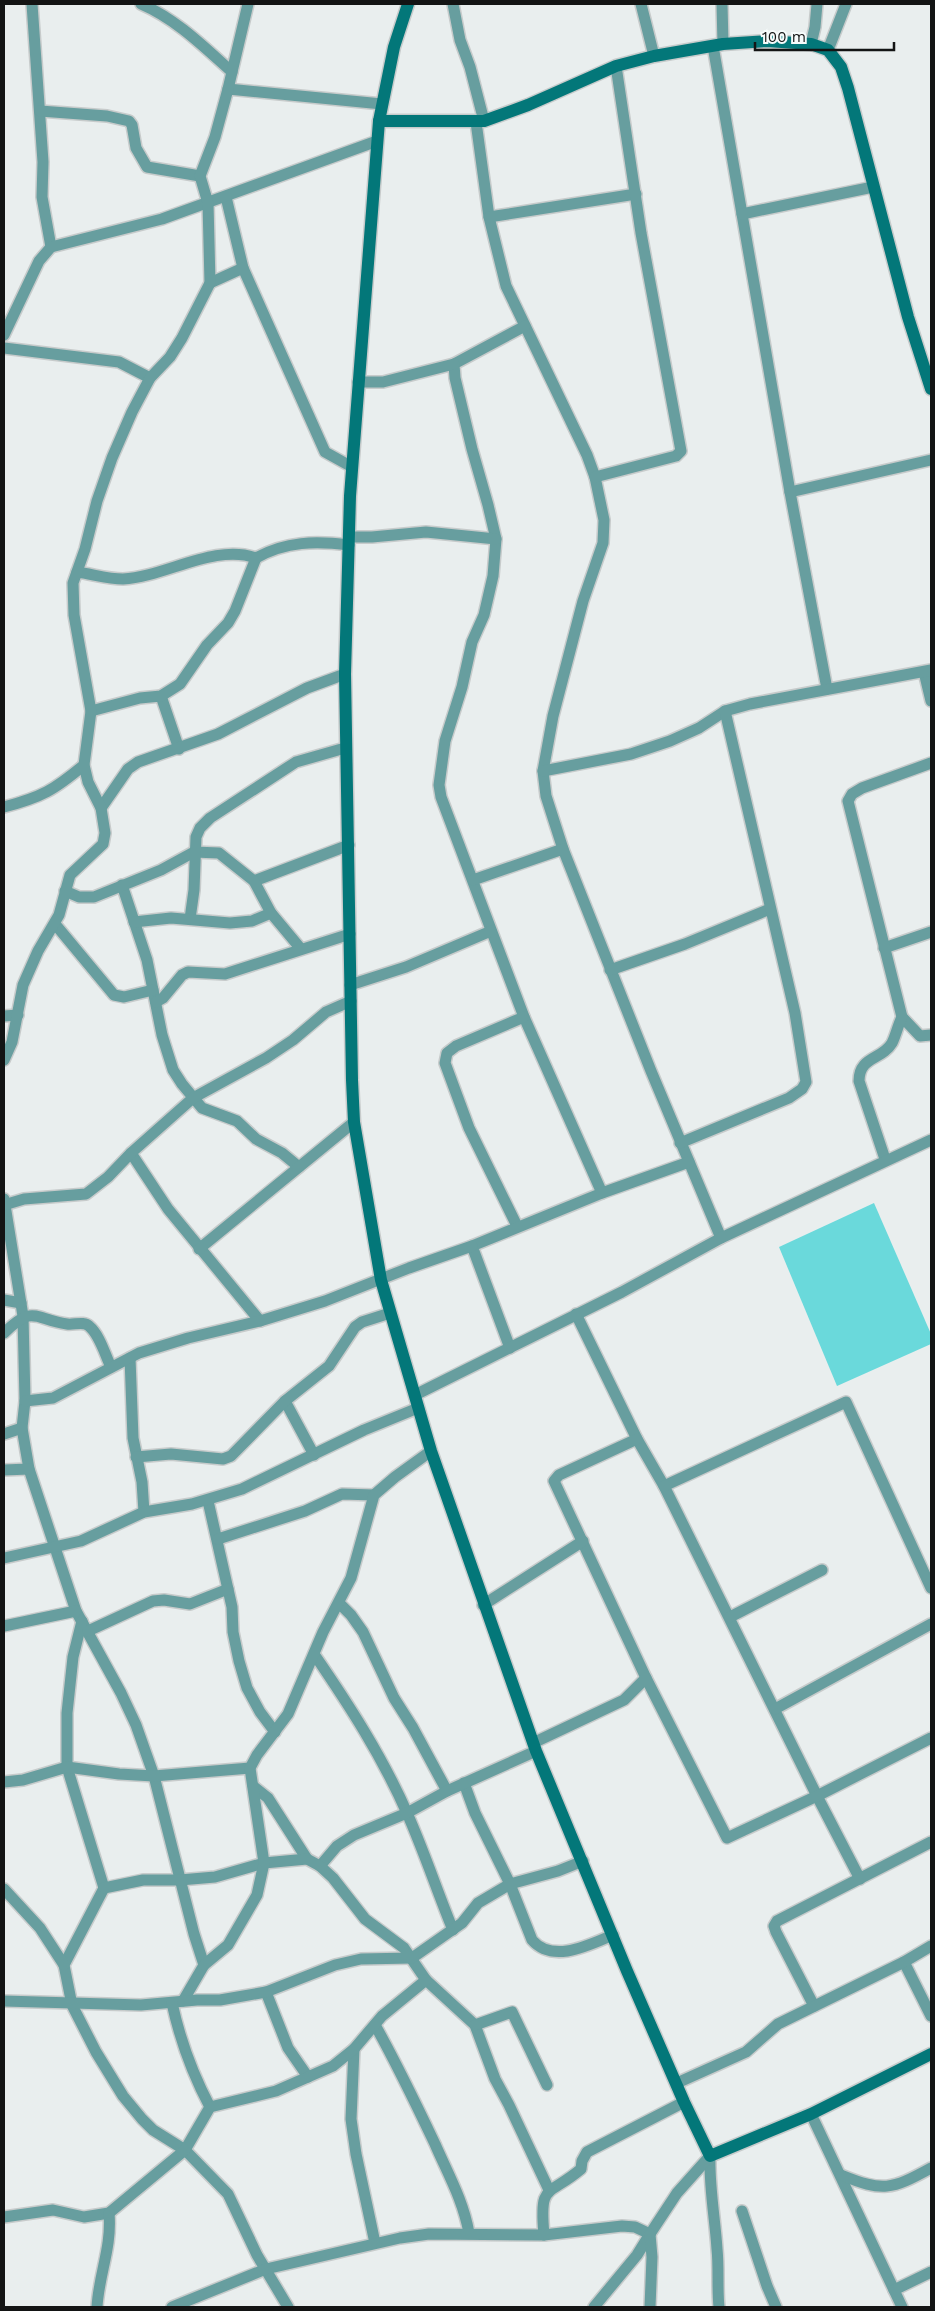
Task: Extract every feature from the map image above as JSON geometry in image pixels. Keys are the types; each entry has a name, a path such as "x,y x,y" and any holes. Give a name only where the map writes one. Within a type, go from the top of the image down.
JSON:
{"street":[{"path":"32,4 40,111 42,197 51,247"},
{"path":"141,4 159,12 176,24 232,72"},
{"path":"4,1060 12,1042 23,984 38,951 55,924 70,875 103,844 105,834 101,808 88,782 84,765 91,711 74,615 73,583 112,458 132,412 150,378 174,350 210,283 208,203 200,176 215,137 248,4"},
{"path":"408,4 394,46 379,121 352,466 345,674 345,748 349,845 350,985 354,1122 381,1280 431,1452 534,1747 684,2102 710,2156 709,2181 714,2199 719,2307"},
{"path":"453,4 460,40 470,67 480,122 489,217 506,286 524,326 552,377 587,455 595,477 604,520 603,543 569,650 543,771 546,796 563,849 610,970 680,1143 721,1238"},
{"path":"641,4 654,56"},
{"path":"722,4 718,45 742,214 790,492 827,689"},
{"path":"811,44 816,27 816,4"},
{"path":"828,50 846,4"},
{"path":"379,121 480,122 546,98 616,66 654,56 718,45 767,41 811,44 828,50 841,67 858,123 908,317 931,389"},
{"path":"595,477 676,456 681,451 660,344 616,66"},
{"path":"228,89 382,104"},
{"path":"40,111 107,116 129,121 132,125 136,148 147,167 200,176"},
{"path":"4,335 39,260 51,247 162,219 377,140"},
{"path":"742,214 873,187"},
{"path":"489,217 636,194"},
{"path":"226,197 243,268 325,452 352,466"},
{"path":"210,283 243,268"},
{"path":"358,382 384,382 454,364 524,326"},
{"path":"4,348 119,362 150,378"},
{"path":"454,364 455,378 496,540 493,576 484,615 472,642 462,687 445,741 439,785 441,797 524,1017 602,1193"},
{"path":"790,492 931,460"},
{"path":"77,572 123,579 214,556 240,554 256,558 285,546 302,543 349,541 426,532 496,540"},
{"path":"91,711 140,698 161,696 180,684 207,645 228,623 244,592 256,558"},
{"path":"543,771 631,754 670,741 699,728 725,711 783,696 928,671 931,701"},
{"path":"101,808 128,769 151,756 179,749 218,734 307,688 345,674"},
{"path":"161,696 179,749"},
{"path":"680,1143 789,1098 802,1088 806,1082 795,1013 725,711"},
{"path":"190,919 194,890 194,852 196,837 200,828 210,818 296,762 345,748"},
{"path":"931,763 862,788 852,794 848,801 902,1017 920,1036 931,1035"},
{"path":"4,807 36,798 59,785 84,765"},
{"path":"254,881 349,845"},
{"path":"473,880 563,849"},
{"path":"66,891 79,897 94,897 162,870 194,852 219,853 254,881 271,913 301,949"},
{"path":"122,885 147,960 162,1035 173,1070 202,1108 237,1121 256,1139 282,1154 298,1167"},
{"path":"610,970 685,944 770,909"},
{"path":"134,922 172,918 230,923 252,921 271,913"},
{"path":"55,924 114,995 124,997 153,990"},
{"path":"350,985 406,966 491,931"},
{"path":"884,948 931,932"},
{"path":"156,1002 169,993 182,975 188,972 225,974 350,934"},
{"path":"204,1965 154,1776 136,1725 82,1621 28,1469 22,1428 25,1401 23,1316 4,1203 24,1199 86,1194 193,1098 266,1058 293,1040 326,1012 351,1001"},
{"path":"4,1016 18,1015"},
{"path":"517,1226 469,1128 445,1063 447,1053 456,1046 524,1017"},
{"path":"885,1160 859,1081 859,1072 869,1060 891,1045 902,1017"},
{"path":"198,1248 354,1122"},
{"path":"415,1395 676,1264 721,1238 931,1140"},
{"path":"131,1153 168,1209 198,1248 260,1321"},
{"path":"25,1401 53,1398 130,1358 188,1338 260,1321 325,1301 472,1246 517,1226 602,1193 689,1162"},
{"path":"472,1246 510,1348"},
{"path":"4,1300 21,1303"},
{"path":"136,1457 172,1454 224,1459 231,1456 285,1400 329,1366 355,1326 390,1313"},
{"path":"576,1314 637,1439 664,1486 860,1879"},
{"path":"4,1332 23,1316 39,1315 66,1324 86,1323 91,1326 111,1367"},
{"path":"130,1358 131,1414 136,1457 142,1482 144,1512"},
{"path":"285,1400 314,1455"},
{"path":"664,1486 846,1402 931,1588"},
{"path":"4,1558 55,1548 82,1540 144,1512 160,1511 208,1501 242,1489 364,1430 418,1408"},
{"path":"4,1434 22,1428"},
{"path":"637,1439 555,1478 555,1484 646,1678 727,1838 817,1796 931,1738"},
{"path":"210,2107 192,2072 181,2042 177,2002 204,1965 228,1945 243,1922 257,1894 264,1863 250,1768 257,1755 288,1714 323,1632 351,1578 374,1495 395,1476 431,1452"},
{"path":"4,1470 28,1469"},
{"path":"218,1539 305,1511 342,1494 374,1495"},
{"path":"208,1501 232,1607 233,1632 248,1688 260,1712 275,1732"},
{"path":"484,1605 583,1541"},
{"path":"730,1617 822,1570"},
{"path":"4,1626 82,1621 153,1601 164,1600 190,1604 228,1589"},
{"path":"339,1603 363,1632 394,1698 413,1728 447,1791"},
{"path":"64,1965 104,1888 67,1767 68,1713 73,1658 82,1621"},
{"path":"775,1709 931,1624"},
{"path":"314,1654 360,1723 407,1813 453,1930"},
{"path":"320,1866 337,1846 354,1835 407,1813 624,1700 646,1678"},
{"path":"4,1782 23,1780 67,1767 119,1774 154,1776 250,1768"},
{"path":"464,1783 476,1814 510,1884 532,1940 538,1946 548,1950 568,1951 613,1935"},
{"path":"253,1786 262,1791 268,1798 306,1859 320,1866 333,1878 365,1919 393,1938 412,1958 426,1980 475,2025 495,2079 549,2190"},
{"path":"814,2006 774,1926 777,1922 931,1842"},
{"path":"104,1888 143,1880 180,1880 215,1877 264,1863 306,1859"},
{"path":"4,2001 72,2005 141,2005 220,2000 266,1992 335,1965 361,1959 412,1958 453,1930 466,1919 478,1903 510,1884 558,1871 582,1861"},
{"path":"4,1890 40,1928 64,1965 72,2005 96,2052 123,2096 148,2125 185,2150 228,2194 288,2307"},
{"path":"677,2083 746,2052 778,2024 904,1962 931,1946"},
{"path":"904,1962 931,2016"},
{"path":"4,2217 53,2210 84,2218 109,2213 185,2150 210,2107 276,2090 333,2066 354,2049 382,2016 426,1980"},
{"path":"266,1992 288,2048 308,2077"},
{"path":"475,2025 512,2012 547,2084"},
{"path":"375,2025 403,2076 449,2173 466,2215 469,2233"},
{"path":"354,2049 351,2119 356,2154 375,2243"},
{"path":"594,2307 637,2255 677,2193 710,2156 811,2114 931,2054"},
{"path":"544,2235 543,2200 549,2190 581,2169 582,2161 587,2152 684,2102"},
{"path":"811,2114 902,2307"},
{"path":"840,2175 867,2185 886,2188 905,2182 931,2168"},
{"path":"742,2211 766,2286 776,2307"},
{"path":"97,2307 111,2234 109,2213"},
{"path":"172,2307 266,2268 298,2263 375,2243 429,2234 544,2235 622,2226 635,2227 650,2234"},
{"path":"650,2234 650,2307"},
{"path":"894,2290 931,2272"}],"shaded area":[{"path":"874,1203 931,1334 931,1344 837,1386 779,1247"}]}
